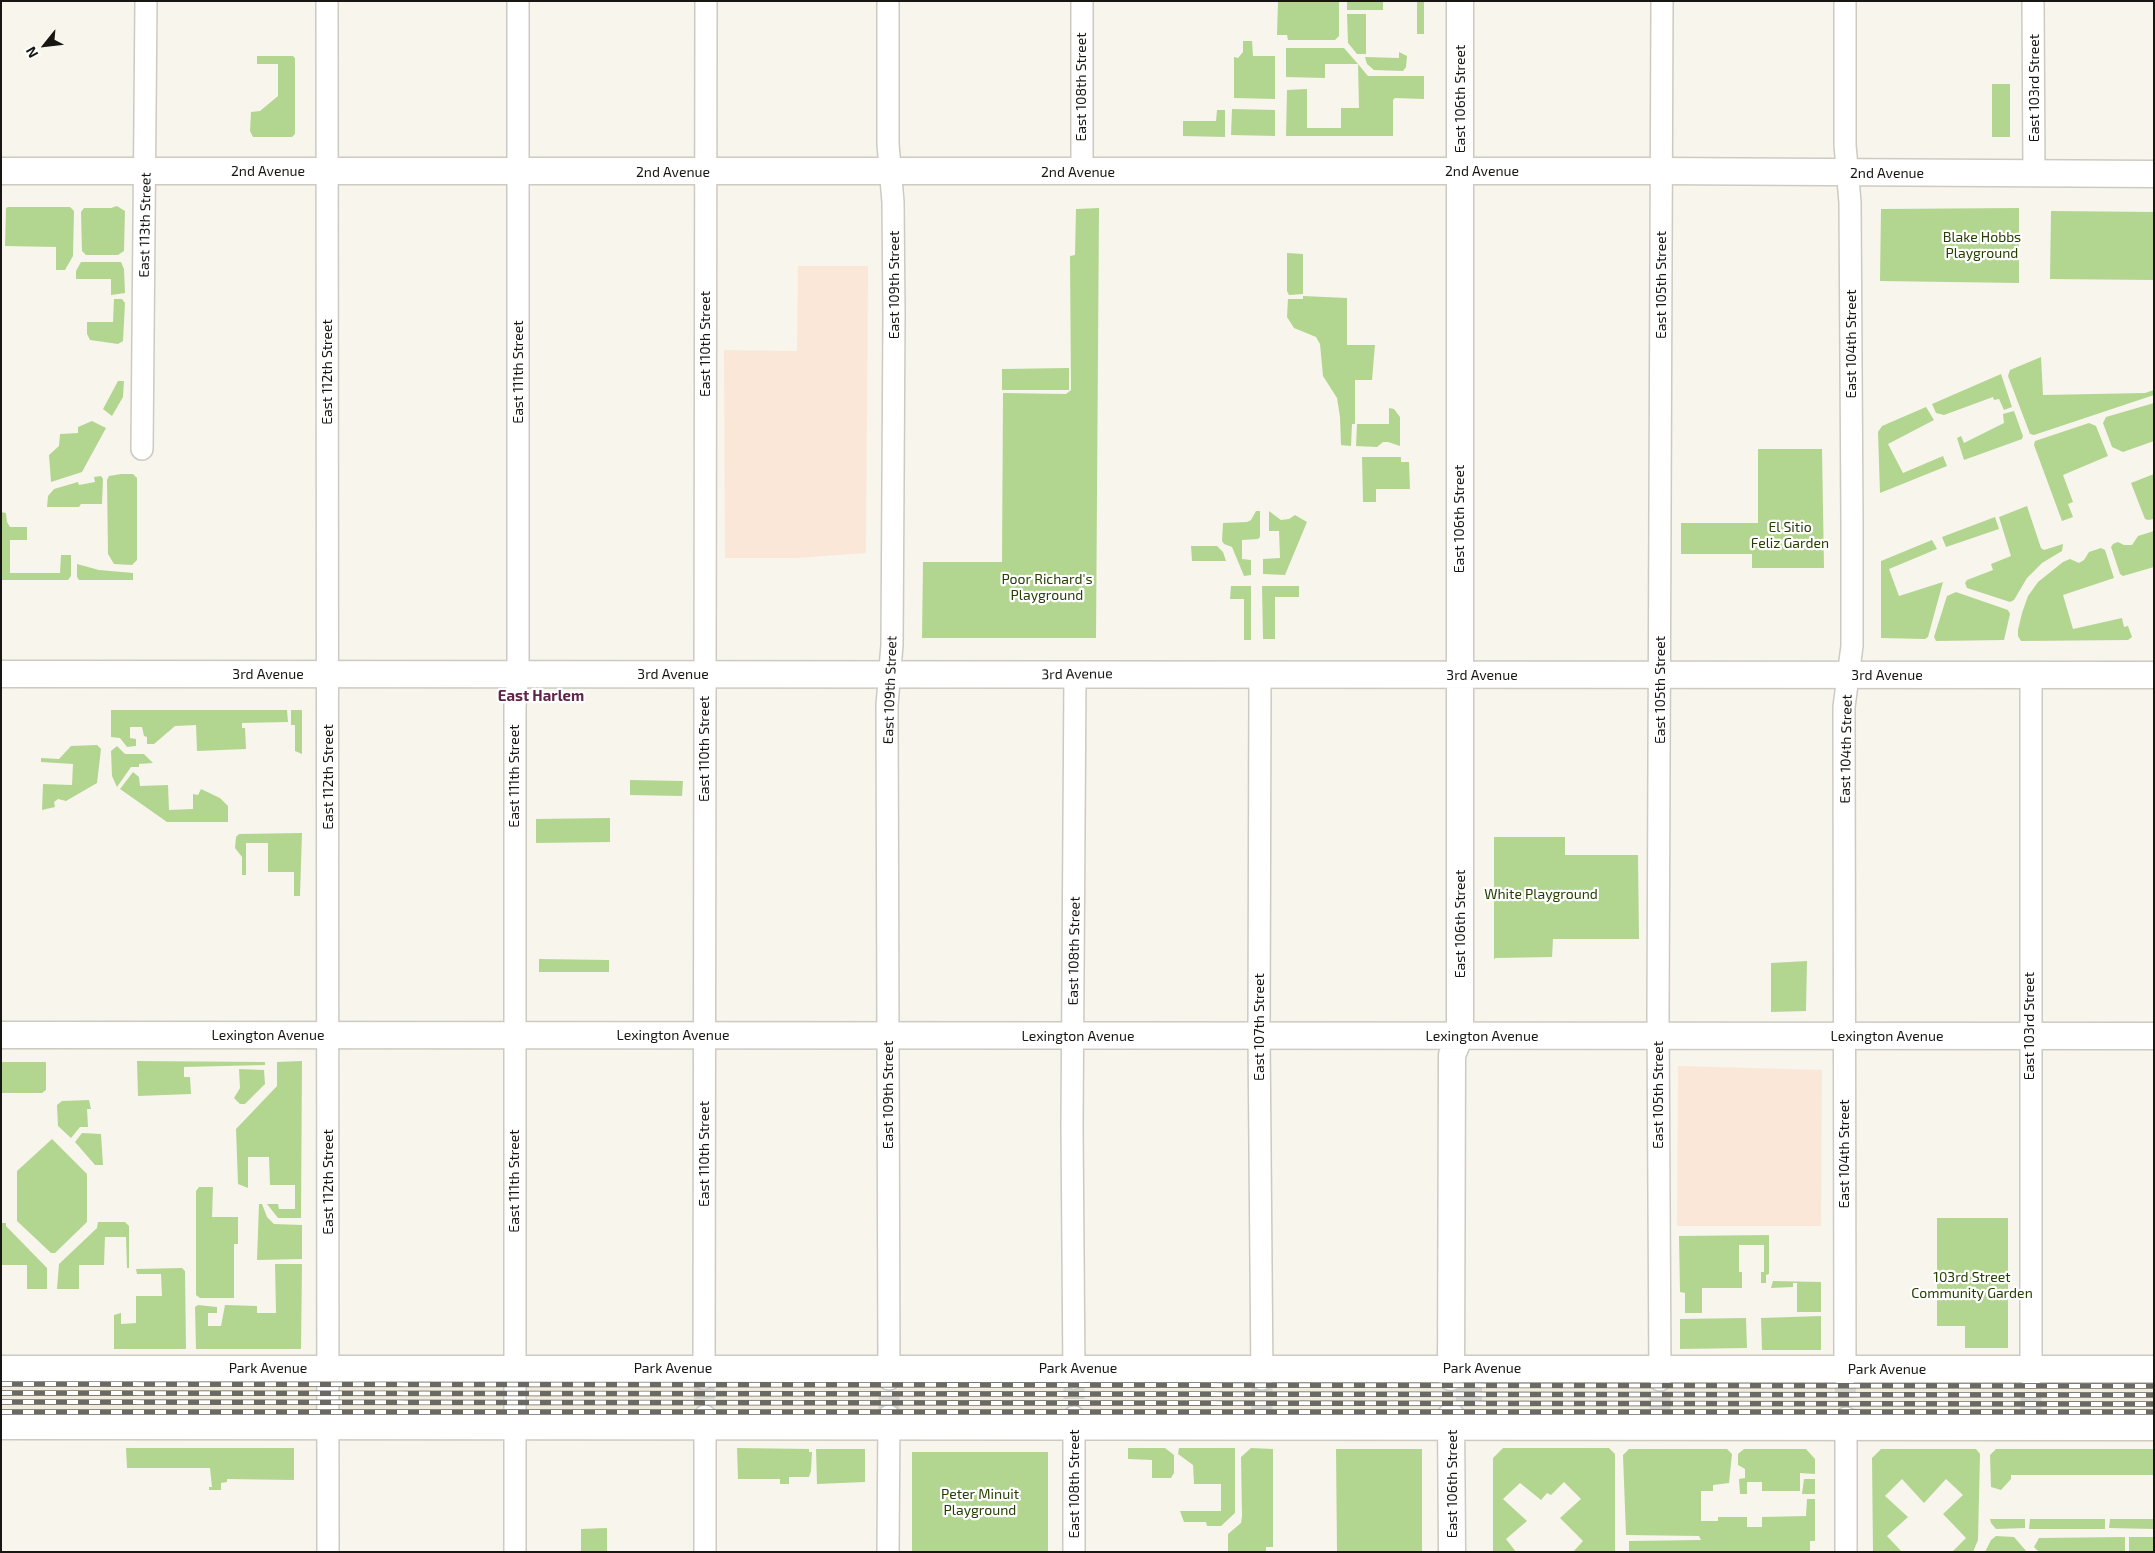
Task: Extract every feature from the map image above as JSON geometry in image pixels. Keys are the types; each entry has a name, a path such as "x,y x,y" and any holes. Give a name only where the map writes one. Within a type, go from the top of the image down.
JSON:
{"main road":[{"name":"East 106th Street","path":"1460,1 1460,1036 1452,1055 1460,1372"},
{"name":"2nd Avenue","path":"1,171 1661,171 2154,174"},
{"name":"3rd Avenue","path":"1,674 2154,675"},
{"name":"Lexington Avenue","path":"1,1035 2154,1036"},
{"name":"Park Avenue","path":"1,1369 515,1367 705,1373 1262,1374 1460,1372 1660,1374 2031,1373 2154,1369"},
{"path":"1,1426 515,1427 705,1422 889,1421 2031,1422 2154,1428"},
{"name":"East 106th Street","path":"1452,1552 1460,1422"},
{"name":"East 106th Street","path":"1460,1422 1467,1552"}],"street":[{"name":"East 113th Street","path":"142,449 146,171 146,1"},
{"name":"East 112th Street","path":"327,1 328,1552"},
{"name":"East 111th Street","path":"515,1552 514,706 518,674 518,1"},
{"name":"East 110th Street","path":"705,1373 704,674 706,1"},
{"name":"East 109th Street","path":"888,1 888,144 893,202 894,314 894,518 888,705 889,1374"},
{"name":"East 108th Street","path":"1082,1 1082,172"},
{"name":"East 105th Street","path":"1660,1374 1658,1036 1662,1"},
{"name":"East 104th Street","path":"1845,1 1847,173 1850,202 1852,523 1852,646 1844,706 1845,1373"},
{"name":"East 103rd Street","path":"2033,1 2034,174"},
{"name":"East 108th Street","path":"1074,1373 1072,1036 1075,674"},
{"name":"East 107th Street","path":"1260,675 1258,1036 1262,1374"},
{"name":"East 103rd Street","path":"2030,675 2029,1035 2031,1373"},
{"path":"888,1552 889,1421"},
{"path":"705,1422 705,1552"},
{"name":"East 108th Street","path":"1074,1422 1074,1552"},
{"path":"1846,1422 1846,1552"}],"shaded area":[{"path":"798,266 868,266 866,553 797,558 725,558 724,350 797,351"},
{"path":"1678,1066 1822,1070 1821,1226 1677,1226"},
{"path":"1,1377 2154,1378 2154,1420 1,1417"}],"green space":[{"path":"1278,1 1339,1 1339,36 1335,40 1288,40 1287,35 1277,35"},
{"path":"1347,1 1383,1 1383,10 1347,10"},
{"path":"1417,1 1424,1 1424,34 1417,34"},
{"path":"1347,14 1366,14 1366,54 1357,54 1348,43"},
{"path":"1243,41 1252,41 1253,56 1275,56 1275,99 1234,98 1234,57 1238,58 1243,52"},
{"path":"1286,48 1344,48 1358,64 1325,64 1325,78 1286,77"},
{"path":"1399,52 1407,56 1406,67 1403,71 1374,70 1367,64 1365,57 1399,58"},
{"path":"257,56 293,56 295,58 295,134 292,137 253,137 250,131 251,112 260,111 278,96 278,64 257,64"},
{"path":"1358,64 1368,76 1424,76 1424,99 1395,98 1393,100 1393,136 1286,136 1287,90 1307,89 1307,128 1341,128 1341,108 1359,108"},
{"path":"1992,84 2010,84 2010,137 1992,137"},
{"path":"1232,109 1275,110 1275,136 1231,135"},
{"path":"1217,110 1225,110 1225,137 1183,136 1183,121 1216,121"},
{"path":"117,206 125,211 124,251 118,255 86,255 82,251 81,212 84,208 111,208"},
{"path":"70,207 74,211 73,256 65,270 56,270 56,247 5,246 6,208"},
{"name":"Poor Richard's Playground","path":"1099,208 1096,638 922,638 923,562 1002,562 1003,393 1066,394 1071,390 1070,256 1075,255 1076,209"},
{"name":"Blake Hobbs Playground","path":"2019,208 2019,283 1880,281 1881,209"},
{"name":"Blake Hobbs Playground","path":"2051,211 2154,212 2154,280 2050,279"},
{"path":"1287,253 1303,254 1303,294 1289,295 1287,291"},
{"path":"81,262 121,262 124,269 125,293 111,295 111,279 76,279 76,271"},
{"path":"1303,296 1347,298 1347,345 1375,345 1372,380 1355,380 1355,424 1352,424 1351,446 1341,445 1337,398 1323,376 1320,344 1316,337 1294,328 1287,317 1288,299 1303,299"},
{"path":"114,299 122,299 125,303 123,341 118,344 90,340 87,334 87,322 113,322"},
{"path":"2041,357 2043,395 2145,393 2154,390 2154,395 2034,435 2030,434 2008,376 2010,370"},
{"path":"1069,368 1069,390 1002,390 1002,369"},
{"path":"2001,374 2012,407 2004,410 1999,399 1994,400 1993,397 1944,415 1936,413 1932,404"},
{"path":"118,381 124,381 123,397 112,416 103,409"},
{"path":"2154,403 2154,441 2123,452 2112,447 2103,423 2106,417"},
{"path":"1926,407 1934,420 1888,444 1903,473 1943,456 1947,466 1880,493 1878,432 1882,426"},
{"path":"1389,408 1394,409 1400,417 1400,446 1383,442 1377,447 1356,446 1357,424 1389,424"},
{"path":"2014,411 2023,436 2022,439 1964,460 1957,438 1961,436 1964,443 2004,423 2003,414"},
{"path":"92,421 106,428 82,472 51,482 49,455 59,446 60,434 78,433 78,427"},
{"path":"2089,423 2096,426 2108,456 2063,475 2073,502 2068,504 2073,517 2062,521 2034,445 2035,441"},
{"name":"El Sitio Feliz Garden","path":"1758,449 1822,449 1824,568 1752,568 1752,554 1681,554 1681,523 1758,523"},
{"path":"1362,457 1401,457 1401,462 1409,462 1410,489 1376,489 1376,502 1363,502"},
{"path":"133,474 137,478 137,560 132,565 114,564 108,554 107,480 109,476"},
{"path":"2154,474 2154,519 2148,520 2145,519 2131,483"},
{"path":"101,476 103,479 102,504 81,504 79,507 47,507 48,496 54,489 78,482 79,485 95,482 94,477"},
{"path":"2027,506 2041,548 2044,550 2063,544 2062,551 2042,563 2027,578 2014,600 2010,602 1967,588 1965,583 1967,580 1993,570 1991,564 2011,556 1999,517"},
{"path":"1256,511 1260,511 1260,537 1258,539 1242,540 1242,559 1251,560 1251,575 1244,576 1232,547 1224,544 1222,541 1223,523 1247,522 1251,520"},
{"path":"1269,511 1281,520 1289,519 1295,515 1307,522 1285,575 1263,574 1263,559 1280,558 1279,531 1269,531"},
{"path":"1,512 6,513 7,522 10,527 27,527 27,540 10,540 10,573 60,573 61,555 71,555 71,576 68,580 1,580"},
{"path":"1995,517 1999,529 1946,547 1942,537"},
{"path":"2154,531 2154,567 2123,576 2120,574 2111,547 2113,544 2118,542 2124,545 2132,545 2138,536"},
{"path":"1932,540 1937,549 1889,569 1899,596 1943,582 1928,637 1925,639 1881,638 1881,561"},
{"path":"1191,546 1217,546 1223,552 1226,561 1192,561"},
{"path":"2101,548 2105,550 2114,578 2063,595 2073,629 2122,618 2124,627 2128,626 2132,637 2128,640 2021,641 2018,636 2018,630 2022,613 2028,596 2038,582 2063,562 2070,559 2079,563 2084,560 2089,552"},
{"path":"77,564 99,570 133,573 133,580 79,580 77,577"},
{"path":"1231,586 1251,586 1251,640 1244,640 1244,599 1230,599"},
{"path":"1262,586 1299,586 1299,597 1275,597 1275,639 1263,639"},
{"path":"1956,592 2008,610 2010,614 2004,640 1936,641 1934,637 1947,596"},
{"path":"111,710 287,710 288,722 242,723 242,728 245,728 246,749 197,751 196,725 175,726 154,744 147,744 147,737 144,736 142,727 130,727 130,738 136,739 136,746 127,747 120,738 111,737"},
{"path":"291,710 302,710 302,754 295,751 295,725 291,725"},
{"path":"97,745 101,749 97,783 66,801 58,799 54,802 55,807 42,810 43,784 72,785 73,764 41,762 41,758 59,759 71,746"},
{"path":"117,746 125,754 144,754 153,763 139,764 139,767 131,767 117,787 112,776 111,751"},
{"path":"133,772 139,777 140,786 168,785 169,810 193,809 193,794 198,795 201,789 220,798 228,806 228,822 167,822 120,789"},
{"path":"630,780 683,781 682,796 630,795"},
{"path":"610,818 610,842 536,843 536,819"},
{"path":"302,833 300,896 294,896 294,872 268,872 268,843 246,843 246,875 242,875 242,857 235,848 236,837 239,834"},
{"name":"White Playground","path":"1494,837 1565,837 1565,855 1638,855 1639,939 1553,939 1552,957 1495,958 1494,960"},
{"path":"539,959 609,960 609,972 539,972"},
{"path":"1807,961 1806,1011 1771,1012 1771,963"},
{"path":"137,1061 265,1062 265,1065 184,1067 184,1077 190,1077 191,1094 138,1096"},
{"path":"302,1061 301,1218 278,1218 267,1204 278,1204 279,1209 295,1209 295,1185 270,1185 269,1157 248,1157 248,1188 238,1184 236,1129 277,1086 277,1062"},
{"path":"1,1062 46,1062 46,1090 42,1093 1,1093"},
{"path":"239,1069 264,1070 265,1084 245,1104 240,1104 234,1098 240,1088"},
{"path":"89,1100 91,1109 87,1109 88,1127 80,1127 71,1138 58,1126 57,1105 62,1101"},
{"path":"82,1133 101,1134 103,1165 95,1165 75,1142"},
{"path":"52,1139 87,1174 87,1222 55,1253 51,1253 17,1221 17,1171"},
{"path":"199,1187 213,1187 212,1217 238,1217 238,1244 234,1244 234,1298 200,1298 196,1295 196,1191"},
{"path":"259,1204 262,1204 267,1217 274,1224 302,1225 302,1259 257,1260"},
{"name":"103rd Street Community Garden","path":"1937,1218 2008,1218 2008,1348 1965,1348 1965,1326 1937,1326"},
{"path":"98,1222 125,1222 129,1226 129,1268 127,1268 126,1237 105,1237 104,1265 79,1265 79,1289 57,1289 59,1264 97,1228"},
{"path":"1,1223 6,1223 6,1226 47,1268 47,1289 27,1289 27,1265 2,1265"},
{"path":"1769,1235 1769,1274 1766,1275 1766,1283 1761,1283 1761,1272 1764,1272 1764,1245 1739,1245 1739,1272 1742,1272 1742,1288 1702,1288 1702,1313 1685,1313 1685,1293 1680,1292 1679,1236"},
{"path":"275,1264 302,1264 301,1349 196,1349 195,1307 198,1305 217,1307 217,1313 208,1313 208,1326 221,1326 225,1305 257,1306 257,1313 276,1313"},
{"path":"182,1268 185,1271 186,1349 114,1349 114,1315 121,1313 121,1324 136,1323 136,1296 162,1296 161,1274 137,1274 136,1269"},
{"path":"1773,1281 1821,1282 1821,1312 1797,1312 1797,1283 1793,1283 1793,1287 1771,1288"},
{"path":"1821,1316 1821,1350 1762,1350 1761,1318"},
{"path":"1746,1318 1747,1348 1680,1349 1680,1319"},
{"path":"126,1448 294,1448 294,1480 227,1479 227,1482 221,1483 221,1490 209,1490 209,1487 212,1487 210,1468 127,1468"},
{"path":"737,1448 809,1449 809,1452 812,1452 809,1477 789,1477 789,1484 780,1484 780,1479 738,1479"},
{"path":"1128,1448 1165,1448 1174,1455 1174,1473 1171,1478 1152,1478 1152,1460 1128,1459"},
{"path":"1179,1448 1235,1448 1235,1513 1221,1526 1207,1526 1206,1522 1184,1522 1180,1511 1221,1511 1221,1484 1194,1484 1193,1465 1178,1454"},
{"path":"1251,1448 1273,1449 1273,1547 1266,1547 1266,1552 1228,1552 1228,1534 1241,1523 1242,1516 1241,1457"},
{"path":"1503,1448 1609,1448 1615,1454 1615,1552 1573,1552 1583,1541 1560,1518 1581,1499 1564,1482 1551,1495 1547,1493 1541,1500 1520,1483 1503,1499 1527,1521 1506,1539 1516,1552 1493,1552 1493,1458"},
{"path":"816,1449 865,1449 865,1482 817,1484"},
{"path":"1336,1449 1422,1449 1422,1552 1337,1552"},
{"path":"1629,1449 1727,1449 1732,1454 1729,1483 1713,1485 1713,1491 1701,1491 1701,1521 1718,1521 1718,1517 1747,1517 1747,1527 1762,1527 1762,1517 1806,1516 1807,1499 1815,1499 1815,1541 1810,1541 1810,1552 1629,1552 1629,1541 1701,1540 1699,1536 1626,1535 1623,1455"},
{"path":"1744,1449 1806,1449 1815,1459 1815,1474 1800,1473 1800,1491 1762,1491 1762,1482 1747,1482 1747,1494 1740,1494 1739,1479 1745,1478 1745,1469 1738,1465 1738,1454"},
{"path":"1881,1449 1976,1449 1980,1454 1978,1540 1973,1552 1952,1552 1966,1538 1943,1514 1963,1495 1946,1479 1924,1503 1902,1479 1885,1496 1908,1517 1887,1536 1902,1552 1873,1552 1872,1458"},
{"path":"1996,1449 2154,1449 2154,1475 2011,1475 2011,1479 2001,1490 1991,1487 1990,1455"},
{"name":"Peter Minuit Playground","path":"912,1452 1048,1452 1048,1552 912,1552"},
{"path":"1804,1479 1815,1479 1815,1494 1802,1494"},
{"path":"1990,1519 2025,1519 2025,1528 1996,1529"},
{"path":"2030,1519 2105,1519 2105,1529 2029,1529"},
{"path":"2110,1519 2154,1519 2154,1529 2109,1528"},
{"path":"607,1528 607,1552 581,1552 581,1529"},
{"path":"1996,1536 2014,1537 2027,1552 1985,1552 1991,1540"},
{"path":"2125,1537 2125,1552 2039,1552 2034,1547 2039,1538"},
{"path":"2129,1537 2154,1537 2154,1552 2129,1552"}],"tunnel":[{"path":"1469,1377 1469,1417"},
{"path":"1845,1377 1846,1418"},
{"path":"2031,1377 2031,1417"},
{"path":"704,1378 705,1416"},
{"path":"1074,1378 1074,1417"},
{"path":"889,1379 889,1416"},
{"path":"1262,1379 1262,1426"},
{"path":"1660,1380 1660,1417"}],"railway":[{"path":"1,1384 2154,1386"},
{"path":"1,1393 2154,1395"},
{"path":"1,1402 2154,1404"},
{"path":"1,1412 2154,1412"}],"district":[{"name":"East Harlem","path":"541,696"}]}
